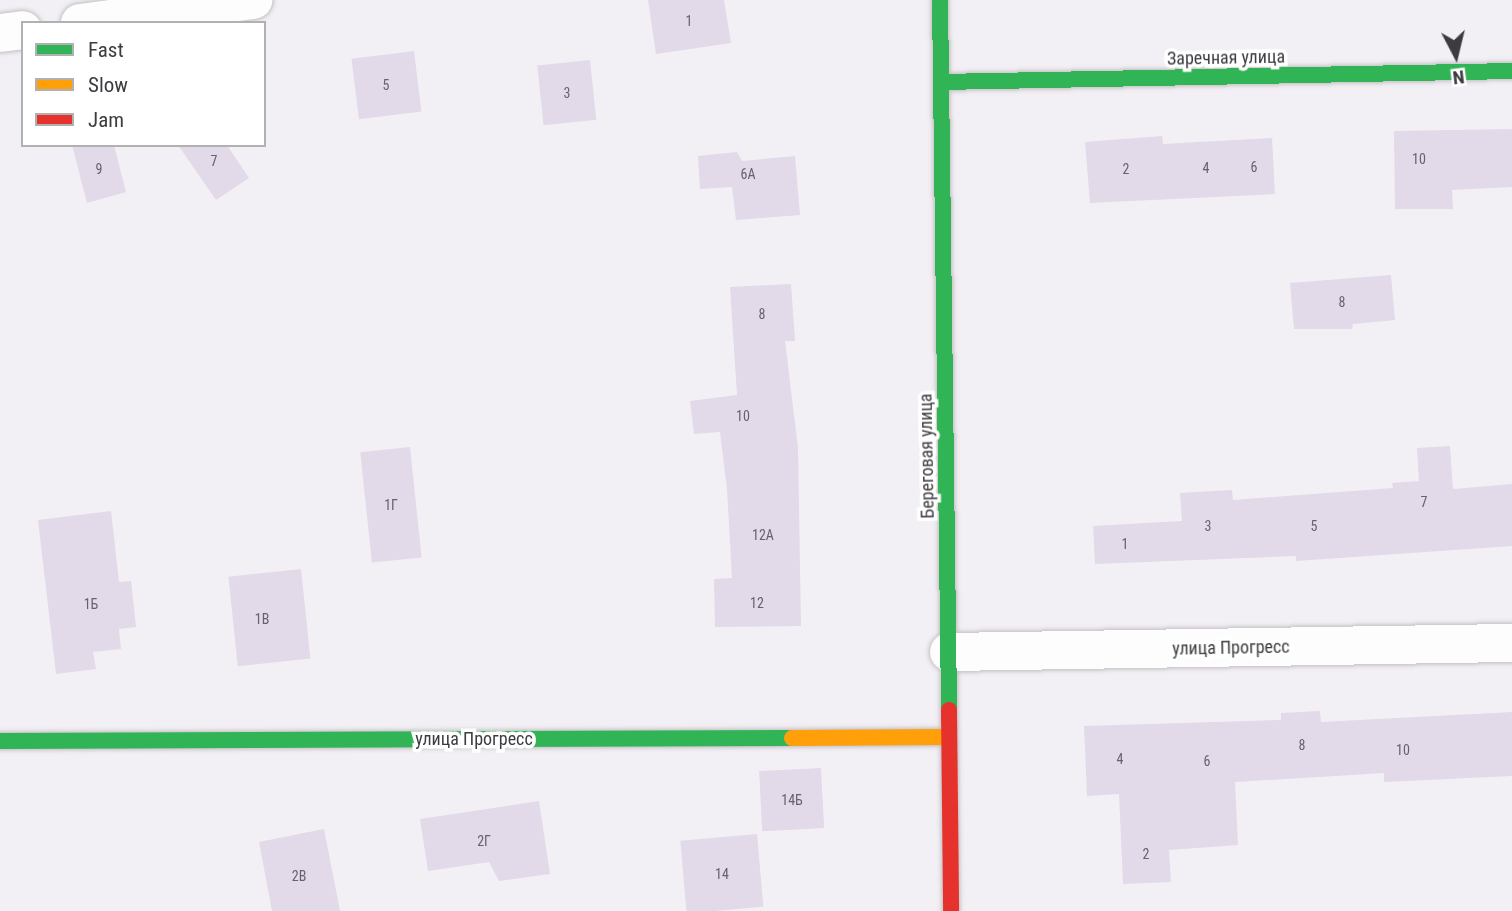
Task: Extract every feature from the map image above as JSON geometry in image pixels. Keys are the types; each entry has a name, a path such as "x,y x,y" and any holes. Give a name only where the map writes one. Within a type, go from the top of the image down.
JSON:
{"street":[{"path":"95,21 253,0"},
{"name":"Береговая улица","path":"940,0 951,911"},
{"path":"0,33 21,30"},
{"name":"Заречная улица","path":"941,82 1512,71"},
{"name":"улица Прогресс","path":"949,652 1512,643"},
{"name":"улица Прогресс","path":"0,741 947,737"}],"building":[{"path":"648,0 724,0 731,43 656,54"},
{"path":"414,51 421,112 359,119 351,59"},
{"path":"590,60 596,120 544,125 537,66"},
{"path":"1512,129 1512,187 1452,190 1453,209 1395,209 1394,131"},
{"path":"1162,136 1163,144 1272,138 1275,194 1090,203 1085,142"},
{"path":"73,147 115,147 126,192 87,203"},
{"path":"179,147 228,147 249,178 216,200"},
{"path":"737,152 742,161 795,156 800,215 736,220 732,187 700,189 698,156"},
{"path":"1391,275 1395,320 1353,324 1352,329 1294,329 1290,283"},
{"path":"791,284 795,341 785,341 798,448 801,626 715,627 714,579 732,578 727,489 720,432 694,434 690,401 737,395 730,287"},
{"path":"1450,446 1453,489 1512,484 1512,546 1296,561 1296,556 1095,564 1093,526 1182,521 1180,493 1232,490 1233,500 1393,488 1392,483 1419,481 1417,448"},
{"path":"410,447 422,557 372,563 360,452"},
{"path":"111,511 119,582 131,581 136,627 119,629 121,649 93,652 96,669 56,674 38,520"},
{"path":"301,569 310,659 238,666 228,577"},
{"path":"1320,711 1321,722 1512,712 1512,776 1384,782 1384,773 1235,782 1238,845 1169,850 1171,882 1123,884 1119,794 1087,796 1084,726 1281,720 1281,713"},
{"path":"821,768 824,828 762,831 759,771"},
{"path":"539,801 550,874 499,881 489,862 428,871 420,819"},
{"path":"324,829 340,911 272,911 259,842"},
{"path":"757,834 763,907 686,911 680,841"}],"traffic: fast":[{"path":"940,0 949,710"},
{"path":"941,82 1512,71"},
{"path":"0,741 792,738"}],"traffic: slow":[{"path":"792,738 947,737"}],"traffic: jam":[{"path":"949,710 951,911"}]}
